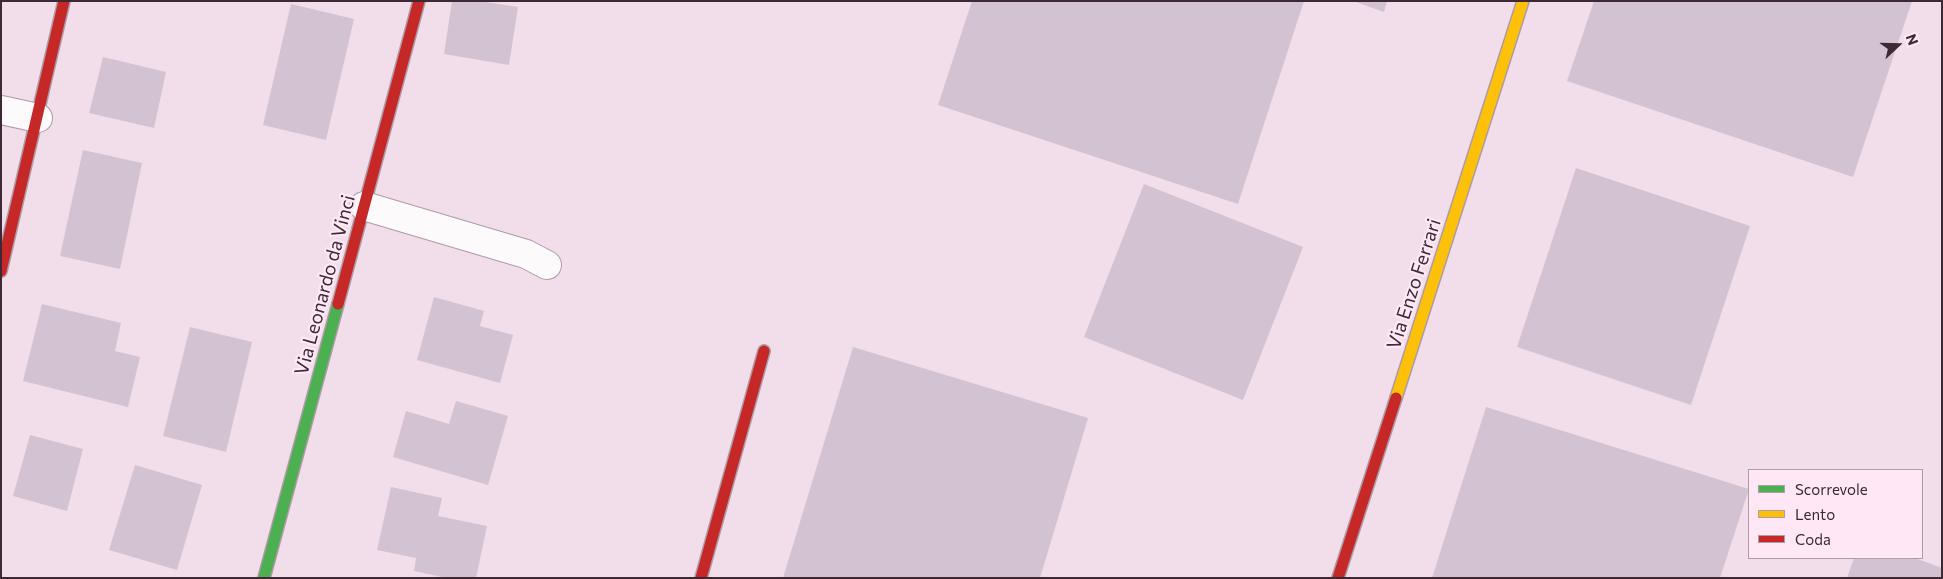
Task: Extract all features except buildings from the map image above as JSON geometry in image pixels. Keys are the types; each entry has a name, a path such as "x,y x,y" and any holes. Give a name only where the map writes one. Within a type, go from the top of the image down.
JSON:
{"street":[{"path":"1,271 64,1"},
{"name":"Via Leonardo da Vinci","path":"264,578 419,1"},
{"name":"Via Enzo Ferrari","path":"1338,578 1523,1"},
{"path":"1,110 38,118"},
{"path":"364,206 526,254 547,265"},
{"path":"701,578 764,350"}],"traffic: fast":[{"path":"264,578 338,304"}],"traffic: slow":[{"path":"1396,398 1523,1"}],"traffic: jam":[{"path":"1,271 64,1"},
{"path":"338,304 419,1"},
{"path":"701,578 764,351"},
{"path":"1338,578 1396,398"}]}
